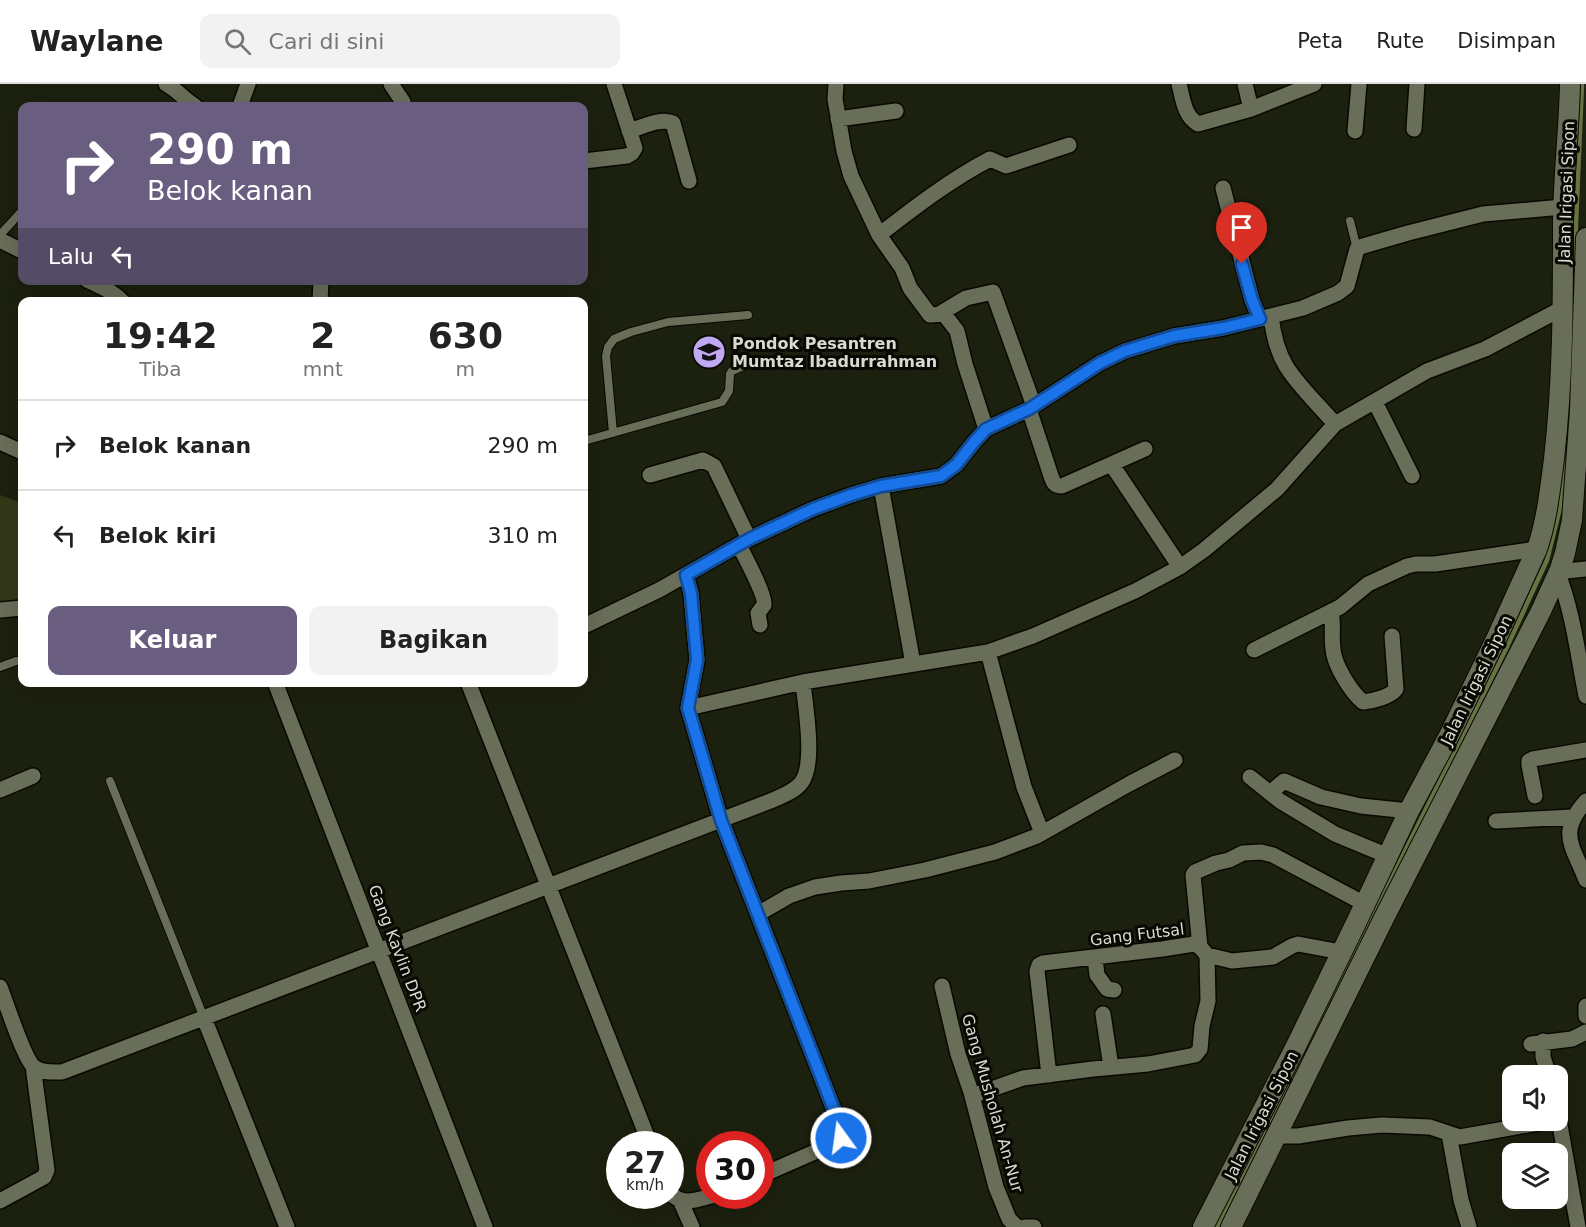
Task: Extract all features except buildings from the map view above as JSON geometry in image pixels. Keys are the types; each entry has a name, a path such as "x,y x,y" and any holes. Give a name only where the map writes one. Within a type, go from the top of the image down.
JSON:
{"street":[{"path":"166,84 188,102"},
{"path":"241,102 248,84"},
{"path":"391,84 403,102"},
{"path":"588,161 627,156 635,148 614,84"},
{"path":"836,84 835,99 838,119 851,176 879,235 902,268 910,288 930,315 941,313 966,298 993,292 1051,476 1057,486 1112,465 1145,449"},
{"path":"1179,84 1187,114 1198,124 1251,109 1312,85"},
{"path":"1245,84 1251,109"},
{"path":"1355,131 1359,84"},
{"path":"1414,129 1417,84"},
{"name":"Jalan Irigasi Sipon","path":"1231,1227 1349,987 1542,611 1559,572 1552,539 1550,493 1561,379 1563,207 1569,134 1570,84"},
{"path":"838,119 896,111"},
{"path":"629,131 663,120 673,123 689,181"},
{"path":"879,235 959,176 990,159 1006,166 1069,145"},
{"path":"1222,188 1252,300 1265,318 1286,365 1335,424"},
{"path":"588,624 659,591 744,542 813,509 881,486 941,476 956,465 986,429 1031,408 1100,363 1125,351 1174,336 1223,328 1303,308 1338,293 1347,286 1357,249 1370,243 1483,214 1563,207"},
{"name":"Jalan Irigasi Sipon","path":"1203,1227 1296,1046 1409,811 1498,635 1552,539 1580,410 1586,238"},
{"path":"0,240 18,249"},
{"path":"97,285 118,297"},
{"path":"688,708 803,682 988,652 1033,636 1135,591 1180,567 1204,550 1277,489 1335,424 1427,371 1485,349 1563,308"},
{"path":"941,313 957,331 986,429"},
{"path":"1375,402 1412,476"},
{"path":"0,442 18,450"},
{"path":"650,475 703,460 714,466 721,478 764,601 758,613 760,625"},
{"path":"1112,465 1180,567"},
{"path":"881,486 913,664"},
{"path":"1254,650 1347,602 1380,577 1416,564 1435,564 1552,539"},
{"path":"1586,570 1559,572 1584,675 1586,696"},
{"path":"686,575 691,593 697,660 688,708 721,820 838,1120 841,1134 841,1138 833,1144 774,1170"},
{"path":"0,609 18,608"},
{"path":"1331,611 1334,623 1332,647 1335,660 1353,692 1363,702 1392,694 1396,689 1392,636"},
{"path":"988,652 1024,787 1042,833"},
{"path":"0,987 27,1059 40,1071 62,1072 380,952 790,792 802,783 809,753 803,682"},
{"name":"Gang Kavlin DPR","path":"277,687 485,1227"},
{"path":"470,687 645,1131"},
{"path":"1535,796 1529,761 1586,750"},
{"path":"758,914 789,896 815,887 925,870 995,852 1042,833 1175,760"},
{"path":"0,790 33,776"},
{"path":"1250,777 1280,801 1335,834 1388,856"},
{"path":"1270,793 1284,781 1321,796 1361,806 1409,811"},
{"path":"1586,801 1573,817 1569,827 1569,836 1586,880"},
{"path":"1497,821 1573,817"},
{"path":"972,1096 1023,1078 1148,1064 1195,1055 1200,1049 1202,1026 1208,1001 1204,951 1193,875 1195,872 1243,853 1261,852 1273,855 1365,904"},
{"name":"Gang Futsal","path":"1049,1075 1037,971 1039,965 1043,963 1194,944 1204,951 1232,961 1273,957 1298,944 1341,952"},
{"path":"1095,958 1097,975 1107,988 1114,990"},
{"name":"Gang Musholah An-Nur","path":"942,986 958,1054 972,1096 996,1187 1009,1219 1017,1227"},
{"path":"1586,1006 1586,1016"},
{"path":"1103,1014 1111,1067"},
{"path":"204,1018 287,1227"},
{"path":"1546,1065 1537,1043 1572,1039 1586,1032"},
{"path":"0,1202 44,1177 47,1170 33,1066"},
{"path":"1276,1136 1298,1136 1382,1125 1430,1127 1460,1137 1502,1128"},
{"path":"1561,1131 1580,1202 1578,1227"},
{"path":"1449,1134 1461,1200 1469,1227"},
{"path":"682,1209 692,1227"},
{"path":"1025,1227 1034,1227"}],"lane":[{"path":"0,235 18,216"},
{"path":"1350,221 1357,249"},
{"path":"613,433 606,356 608,347 614,339 668,322 748,315"},
{"path":"588,440 722,402 729,392 730,374 737,368 752,362"},
{"path":"0,667 16,661"},
{"path":"110,782 204,1018"}],"green space":[{"path":"0,495 18,502 18,606 0,607"}],"waterway":[{"path":"1572,318 1582,84"},
{"path":"1217,1227 1506,649 1547,560 1561,504 1566,434"}],"place":[{"name":"Pondok Pesantren Mumtaz Ibadurrahman","path":"709,352"}],"route":[{"path":"841,1138 838,1120 721,820 688,708 697,660 691,593 686,575 749,539 813,509 881,486 941,476 956,465 986,429 1013,418 1100,363 1125,351 1174,336 1260,319 1242,264"}]}
